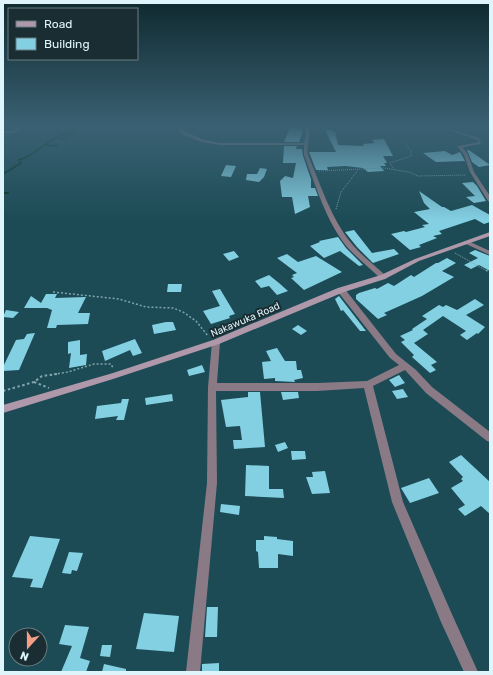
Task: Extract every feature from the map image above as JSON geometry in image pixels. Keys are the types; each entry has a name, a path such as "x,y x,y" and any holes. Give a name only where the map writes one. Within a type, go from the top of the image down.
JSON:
{"main road":[{"name":"Nakawuka Road","path":"4,411 216,342 341,290 383,277 418,260 490,234"}],"street":[{"path":"307,158 331,216 350,246 383,277"},
{"path":"467,158 474,175 490,200"},
{"path":"468,243 490,253"},
{"path":"341,290 393,356 429,390 490,438"},
{"path":"193,672 212,483 212,387 216,342"},
{"path":"212,387 317,387 368,384 405,366"},
{"path":"368,384 398,502 446,617 471,672"}],"path":[{"path":"394,170 390,163 404,158"},
{"path":"312,171 382,168 412,173 418,176 474,175"},
{"path":"331,216 335,212 341,192 358,170"},
{"path":"449,250 490,273"},
{"path":"53,292 119,299 146,307 172,308 184,312 196,321 206,335 216,342"},
{"path":"3,391 34,382 42,376 68,372 94,364 113,365 113,376"}],"building":[{"path":"283,158 304,158 311,179 311,188 315,188 318,196 308,196 310,207 295,214 292,197 282,197 280,181 285,176 293,178 296,163 283,163"},
{"path":"312,158 384,158 387,163 384,163 386,166 380,166 384,171 368,172 363,168 345,166 327,167 328,170 316,170"},
{"path":"431,158 464,158 465,161 436,162"},
{"path":"471,158 481,158 490,165 479,167 472,162"},
{"path":"226,165 236,166 231,177 221,176"},
{"path":"260,168 267,169 264,177 259,182 246,180 247,174 257,174"},
{"path":"473,182 486,201 474,203 466,197 475,196 462,183"},
{"path":"419,191 442,207 451,211 472,205 490,215 490,222 484,224 475,219 439,231 442,234 433,236 437,238 419,245 421,247 410,250 391,234 425,227 422,225 429,224 414,212 430,209 424,203"},
{"path":"354,230 372,253 394,249 399,254 373,263 345,232"},
{"path":"338,237 346,248 363,265 359,266 340,251 324,258 310,246 320,242 319,241"},
{"path":"475,250 490,256 490,271 479,265 471,269 464,265 478,258 469,253"},
{"path":"234,251 239,257 229,261 223,254"},
{"path":"287,254 298,262 316,256 342,272 304,290 291,278 294,277 292,275 297,273 277,258"},
{"path":"447,258 456,263 442,271 454,277 422,296 384,313 387,315 378,319 356,299 356,295 359,293 375,288 377,289 388,283 394,286 411,275 414,277"},
{"path":"269,275 288,291 277,295 269,286 261,288 255,281"},
{"path":"168,284 182,284 181,292 167,292"},
{"path":"220,289 235,314 229,316 230,318 211,324 203,311 220,306 212,291"},
{"path":"46,294 57,294 55,298 86,297 78,313 90,313 88,324 57,325 56,328 47,328 52,310 47,308 24,308 31,296 41,303"},
{"path":"339,296 366,331 360,331 343,310 341,311 335,299"},
{"path":"475,299 484,305 466,315 485,327 478,334 477,333 467,340 460,335 466,331 443,316 423,330 428,334 414,343 437,362 431,365 436,370 430,373 412,357 414,355 401,342 405,340 400,336 413,330 412,329 427,319 422,316 439,305 443,307 446,305 457,310"},
{"path":"6,310 19,312 13,318 3,317"},
{"path":"173,322 176,330 154,334 152,325"},
{"path":"298,325 307,331 301,335 292,329"},
{"path":"35,333 19,370 3,371 3,367 16,340 24,339 27,334"},
{"path":"135,339 142,353 133,356 130,350 105,361 102,351"},
{"path":"80,340 80,355 87,354 86,365 69,368 71,353 68,354 68,342"},
{"path":"277,348 285,361 296,361 297,370 301,370 303,378 294,380 295,382 275,381 275,378 264,379 262,362 271,361 266,351"},
{"path":"202,365 205,372 189,376 187,370"},
{"path":"399,375 405,383 395,387 389,380"},
{"path":"403,389 408,397 397,399 392,391"},
{"path":"248,392 260,392 265,447 234,449 233,440 242,440 240,426 226,427 221,400 248,397"},
{"path":"281,392 298,392 299,398 283,400"},
{"path":"172,394 173,401 146,405 145,398"},
{"path":"122,399 129,399 124,420 116,420 118,416 95,419 97,406 121,403"},
{"path":"285,442 288,448 278,452 275,445"},
{"path":"291,451 305,451 306,459 292,460"},
{"path":"461,455 490,482 490,514 481,506 465,516 458,509 465,505 451,488 463,481 461,479 463,477 449,462"},
{"path":"246,465 269,466 269,489 283,489 284,498 245,496"},
{"path":"325,471 330,493 312,494 306,477 313,477 312,472"},
{"path":"429,478 439,493 410,503 401,488"},
{"path":"221,504 240,506 239,515 220,512"},
{"path":"30,536 60,539 42,588 30,587 33,579 12,577"},
{"path":"264,536 277,537 277,539 293,541 293,556 278,554 278,568 259,568 256,540 264,540"},
{"path":"69,552 83,553 77,571 72,570 71,574 62,573"},
{"path":"207,607 218,607 217,637 205,637"},
{"path":"144,613 179,616 174,652 136,649"},
{"path":"65,625 89,627 80,658 90,661 86,672 61,672 72,646 59,644"},
{"path":"102,645 112,645 110,657 100,656"},
{"path":"219,663 219,672 202,672 202,664"},
{"path":"104,664 126,669 126,672 102,672"}],"waterway":[{"path":"3,174 21,163 19,160 23,158"},
{"path":"3,193 8,193"}]}
